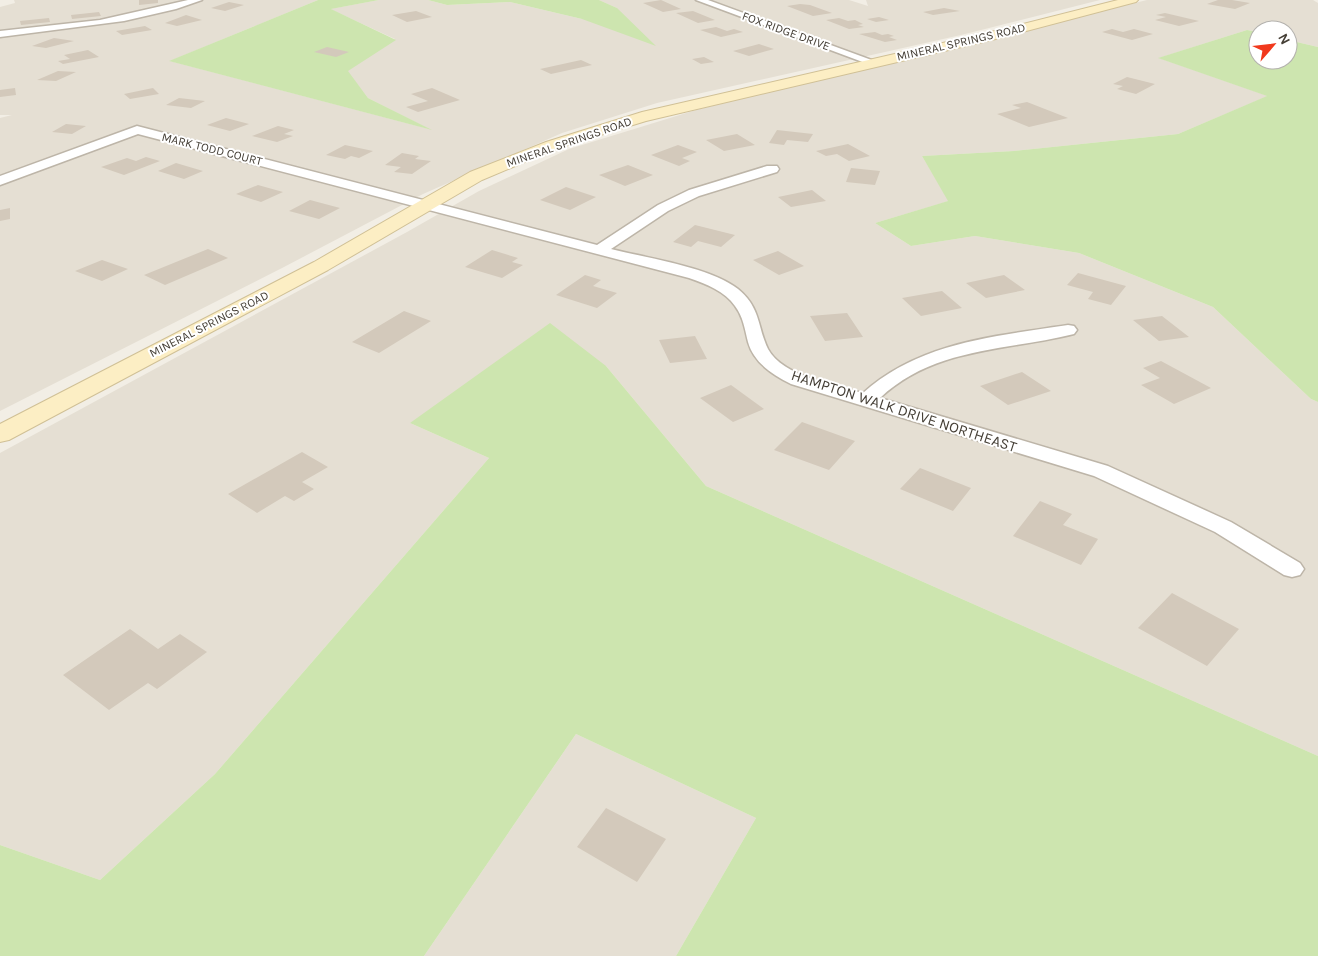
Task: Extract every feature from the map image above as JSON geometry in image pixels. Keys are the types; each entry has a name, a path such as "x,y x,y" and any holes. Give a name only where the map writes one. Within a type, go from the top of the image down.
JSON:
{"street":[{"path":"0,34 110,23 198,0"},
{"name":"FOX RIDGE DRIVE","path":"700,0 872,62"},
{"name":"MINERAL SPRINGS ROAD","path":"0,434 321,266 476,176 582,135 642,117 872,62 1000,34 1132,0"},
{"name":"MARK TODD COURT","path":"0,181 137,130 429,205"},
{"path":"599,250 663,208 694,193 772,169"},
{"name":"HAMPTON WALK DRIVE NORTHEAST","path":"429,205 723,284 740,300 752,320 761,352 774,367 798,380 1101,471 1223,527 1292,569"},
{"path":"866,401 879,387 918,363 978,345 1068,330"}],"shaded area":[{"path":"14,0 318,0 170,61 429,129 368,98 347,71 395,39 330,9 379,0 428,0 447,5 510,2 582,19 617,8 599,0 849,0 868,6 866,0 1100,0 961,35 657,103 562,133 423,194 284,267 0,411 0,118 12,115 0,115 0,7 15,3"},
{"path":"1147,0 1313,0 1318,3 1318,47 1298,42 1298,20 1248,20 1248,30 1159,58 1268,96 1178,134 1014,151 922,156 949,201 875,223 911,246 975,236 1079,253 1213,307 1311,399 1318,402 1318,756 706,486 606,366 410,423 489,458 215,774 100,880 0,845 0,453 479,191 569,149 696,110"},
{"path":"576,734 756,818 676,956 424,956"}],"green space":[{"path":"318,0 379,0 331,9 396,40 348,71 368,98 432,130 169,61"},
{"path":"428,0 599,0 617,8 656,46 582,19 510,2 447,5"},
{"path":"1247,30 1248,70 1298,70 1298,42 1318,47 1318,402 1311,399 1213,307 1079,253 975,236 911,246 875,223 948,201 922,156 1014,151 1178,134 1267,96 1158,58"},
{"path":"550,323 606,366 706,486 1318,756 1318,956 676,956 756,818 576,734 424,956 0,956 0,845 100,880 215,774 489,458 410,423"}],"building":[{"path":"139,0 158,0 158,3 139,5"},
{"path":"661,0 681,9 663,12 643,3"},
{"path":"1218,0 1250,3 1235,9 1207,4"},
{"path":"229,2 244,5 225,11 211,8"},
{"path":"810,5 832,13 813,16 787,6"},
{"path":"944,8 960,11 933,15 923,12"},
{"path":"416,11 432,17 407,22 392,15"},
{"path":"693,11 715,20 698,23 676,13"},
{"path":"99,12 101,16 72,19 71,15"},
{"path":"1165,13 1199,21 1179,26 1155,20 1166,17 1156,15"},
{"path":"186,15 202,20 177,26 165,23"},
{"path":"879,17 889,20 876,22 867,19"},
{"path":"49,18 50,22 21,25 20,21"},
{"path":"839,18 848,21 855,20 863,24 858,25 864,27 849,29 826,20"},
{"path":"145,26 152,30 122,35 116,31"},
{"path":"716,27 727,31 734,29 743,32 721,37 700,30"},
{"path":"1112,29 1123,32 1134,29 1153,34 1132,40 1102,32"},
{"path":"875,32 894,36 889,37 897,40 885,42 859,34"},
{"path":"54,38 74,41 46,48 32,46"},
{"path":"759,44 774,49 749,56 733,51"},
{"path":"327,47 349,52 336,57 314,52"},
{"path":"88,50 99,57 63,64 58,61 70,59 64,55"},
{"path":"704,57 714,62 701,64 692,59"},
{"path":"581,60 592,65 551,74 540,69"},
{"path":"58,71 76,72 56,81 37,80"},
{"path":"1127,77 1155,84 1136,94 1117,89 1123,86 1113,84"},
{"path":"15,88 16,95 0,97 0,90"},
{"path":"153,88 159,94 130,99 124,94"},
{"path":"432,88 460,100 418,112 406,107 428,101 411,94"},
{"path":"179,98 205,101 191,108 166,105"},
{"path":"1027,102 1068,118 1029,127 997,114 1021,108 1012,105"},
{"path":"226,118 249,124 230,131 207,125"},
{"path":"66,124 86,126 72,134 52,132"},
{"path":"278,126 294,130 284,134 293,136 277,142 252,136"},
{"path":"777,130 813,134 808,142 787,140 784,145 769,143"},
{"path":"737,134 755,145 724,151 706,140"},
{"path":"848,144 870,156 849,161 837,154 826,156 816,151"},
{"path":"345,145 373,151 359,158 351,156 345,159 326,155"},
{"path":"678,145 697,152 682,158 690,161 679,166 651,155"},
{"path":"402,153 419,156 415,159 431,161 412,174 394,172 401,167 385,165"},
{"path":"146,157 160,161 124,175 101,167 127,158 136,161"},
{"path":"176,163 203,171 184,179 158,171"},
{"path":"628,165 653,175 625,186 599,175"},
{"path":"851,168 880,171 875,185 846,182"},
{"path":"258,185 283,192 261,202 236,194"},
{"path":"566,187 596,197 570,210 540,200"},
{"path":"812,190 826,201 791,207 778,197"},
{"path":"310,200 340,208 319,219 289,211"},
{"path":"10,208 10,219 0,221 0,210"},
{"path":"695,225 735,235 721,247 698,241 691,247 673,242"},
{"path":"208,249 228,258 165,285 144,275"},
{"path":"492,250 518,258 512,262 523,265 502,278 465,267"},
{"path":"778,251 804,266 779,275 753,260"},
{"path":"102,260 128,269 102,281 75,271"},
{"path":"1078,273 1126,286 1111,305 1088,299 1093,292 1067,285"},
{"path":"585,275 601,280 593,286 617,293 597,308 556,295"},
{"path":"1004,275 1025,290 986,298 966,283"},
{"path":"942,291 962,308 921,316 902,298"},
{"path":"404,311 431,321 379,353 352,342"},
{"path":"847,313 863,337 825,341 810,316"},
{"path":"1162,316 1189,337 1159,341 1133,320"},
{"path":"695,336 707,359 670,363 659,340"},
{"path":"1161,361 1211,388 1174,404 1141,385 1160,378 1143,368"},
{"path":"1022,372 1051,391 1008,405 980,386"},
{"path":"731,385 764,409 733,422 700,398"},
{"path":"802,422 855,441 829,470 774,450"},
{"path":"302,452 328,467 302,482 314,489 294,501 285,496 257,513 228,494"},
{"path":"920,468 971,488 953,511 900,489"},
{"path":"1040,501 1072,514 1063,525 1098,539 1081,565 1013,536"},
{"path":"1172,593 1239,629 1207,666 1138,628"},
{"path":"130,629 158,649 180,634 207,652 157,689 148,683 109,710 63,675"},
{"path":"606,808 666,839 637,882 577,847"}]}
